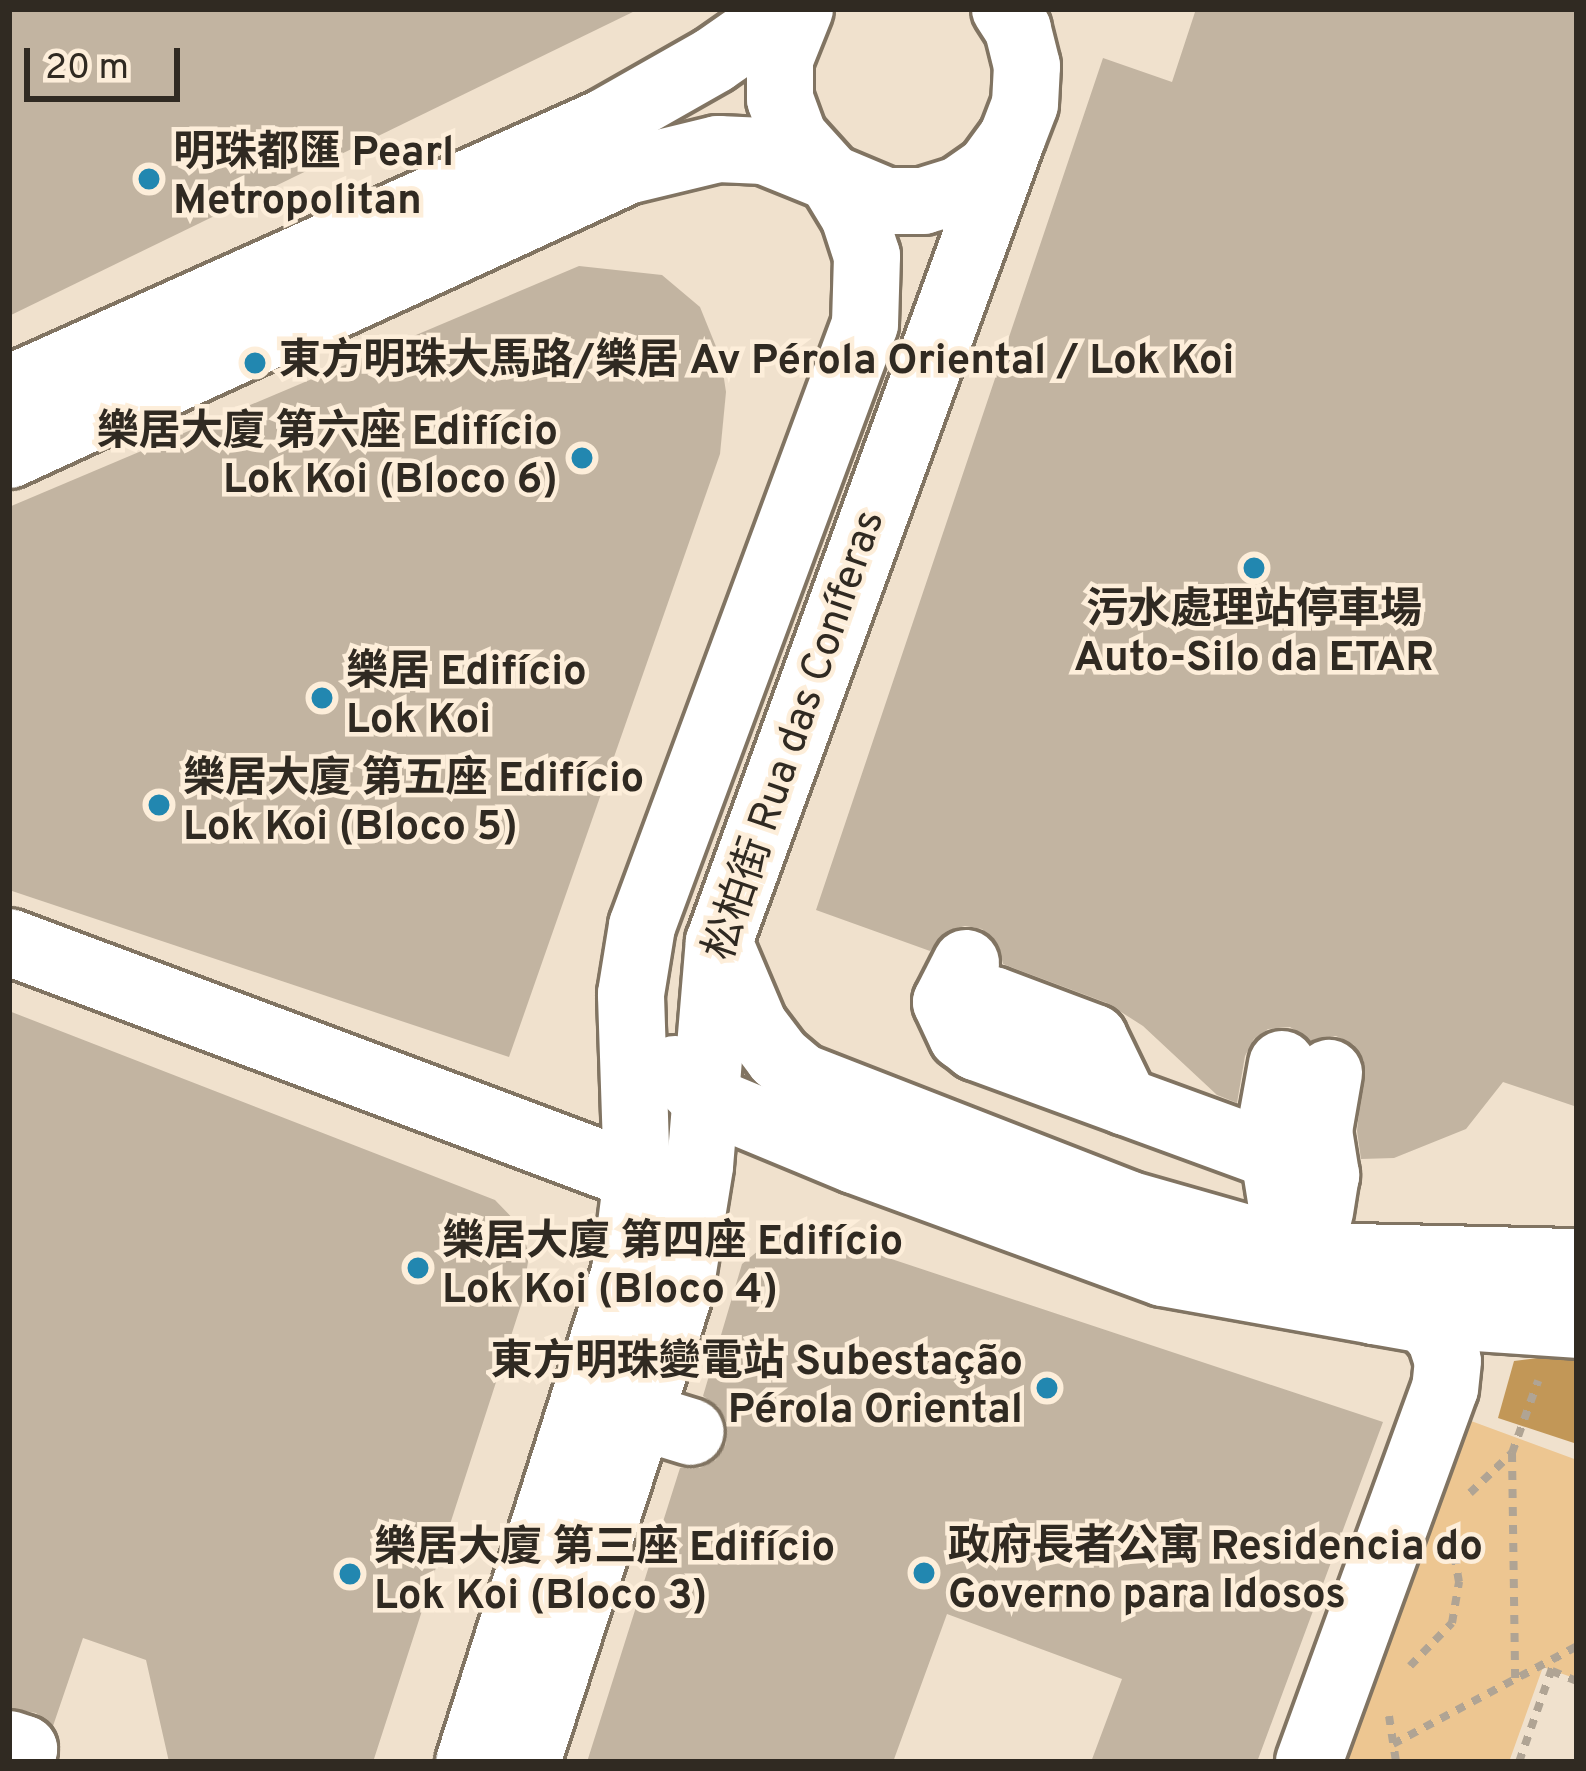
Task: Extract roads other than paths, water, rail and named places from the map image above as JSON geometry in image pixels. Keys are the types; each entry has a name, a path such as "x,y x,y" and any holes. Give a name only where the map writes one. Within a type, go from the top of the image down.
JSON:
{"street":[{"path":"9,389 588,130 694,73 787,9"},
{"path":"800,9 780,59 780,99 794,137 831,178"},
{"name":"松柏街 Rua das Coníferas","path":"527,1762 665,1424 692,1235 719,942 1025,104 1026,28"},
{"path":"9,455 627,170 718,149 764,152 886,201 923,201 959,190 990,168 1012,138"},
{"name":"松柏街 Rua das Coníferas","path":"470,1762 625,1271 638,1177 631,994 650,904 865,324 867,256 854,216 831,178"},
{"path":"9,942 638,1177"},
{"path":"719,942 754,1025 802,1077 1126,1204 1309,1256 1571,1303"},
{"path":"966,964 946,1002 962,1036 976,1047 993,1000 1094,1038 1125,1102 1298,1154"},
{"path":"631,994 650,1036 703,1097 854,1160 1163,1273 1418,1317 1435,1330 1448,1361 1444,1388 1309,1762"},
{"path":"1306,1068 1319,1131 1298,1154 1283,1214 1326,1276 1373,1311 1571,1303"},
{"path":"9,1744 24,1749 20,1762"}],"place":[{"name":"明珠都匯 Pearl Metropolitan","path":"149,179"},
{"name":"東方明珠大馬路/樂居 Av Pérola Oriental / Lok Koi","path":"255,363"},
{"name":"樂居大廈 第六座 Edifício Lok Koi (Bloco 6)","path":"582,458"},
{"name":"污水處理站停車場 Auto-Silo da ETAR","path":"1254,568"},
{"name":"樂居 Edifício Lok Koi","path":"322,698"},
{"name":"樂居大廈 第五座 Edifício Lok Koi (Bloco 5)","path":"159,805"},
{"name":"樂居大廈 第四座 Edifício Lok Koi (Bloco 4)","path":"418,1268"},
{"name":"東方明珠變電站 Subestação Pérola Oriental","path":"1047,1388"},
{"name":"政府長者公寓 Residencia do Governo para Idosos","path":"924,1573"},
{"name":"樂居大廈 第三座 Edifício Lok Koi (Bloco 3)","path":"350,1574"}]}
